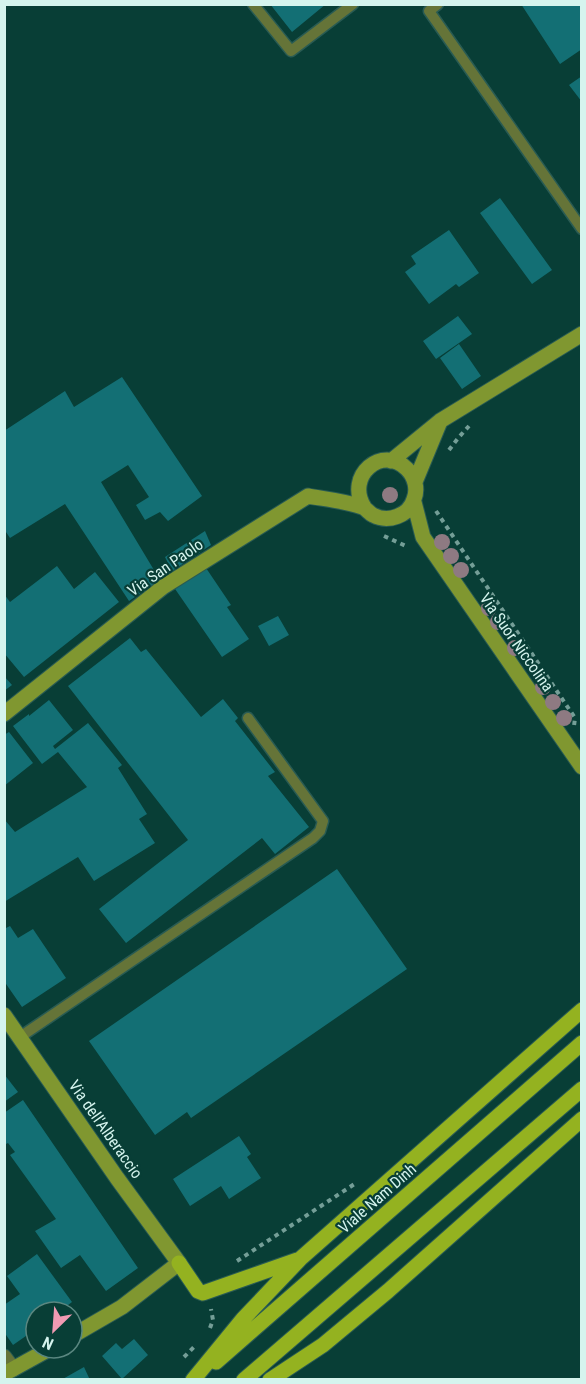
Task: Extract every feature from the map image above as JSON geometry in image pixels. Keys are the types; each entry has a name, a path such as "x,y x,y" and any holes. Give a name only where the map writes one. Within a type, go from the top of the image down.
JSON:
{"main road":[{"path":"194,1380 243,1319 300,1259 582,1010"},
{"name":"Viale Nam Dinh","path":"194,1380 272,1315 582,1043"},
{"path":"244,1380 582,1089"},
{"path":"270,1380 323,1345 388,1291 582,1119"},
{"path":"179,1263 198,1291 207,1291 300,1259"}],"street":[{"path":"391,461 440,421 582,334"},
{"path":"415,482 440,421"},
{"path":"364,507 358,491 363,472 371,465 381,461 403,465 411,472 416,492 414,502 404,513 395,518"},
{"name":"Via San Paolo","path":"4,714 163,586 308,496 364,507 371,514 381,518 395,518"},
{"name":"Via Suor Niccolina","path":"414,502 423,537 582,767"},
{"name":"Via Suor Niccolina","path":"395,518 423,537"},
{"name":"Via dell'Alberaccio","path":"4,1015 179,1263"},
{"path":"84,1329 122,1307 179,1263"},
{"path":"7,1367 24,1360"}],"lane":[{"path":"253,4 291,51 353,4"},
{"path":"438,4 429,11 582,229"},
{"path":"20,1037 313,838 320,831 323,821 248,718"}],"path":[{"path":"447,453 476,419"},
{"path":"434,502 435,509 575,718 574,729 578,734"},
{"path":"379,535 405,546"},
{"path":"231,1264 359,1181"},
{"path":"207,1291 213,1320 209,1332"},
{"path":"184,1357 201,1340"}],"building":[{"path":"270,4 326,4 292,32"},
{"path":"521,4 582,4 582,49 560,64"},
{"path":"582,76 582,102 569,85"},
{"path":"500,198 552,270 532,284 480,213"},
{"path":"449,230 479,273 459,287 456,284 429,304 405,272 416,264 411,256"},
{"path":"458,316 472,334 436,359 423,341"},
{"path":"459,344 481,376 462,389 440,358"},
{"path":"122,377 202,496 168,521 160,512 145,520 136,505 149,497 128,465 101,482 160,580 129,601 65,504 10,538 4,529 4,431 65,391 74,407"},
{"path":"205,531 211,545 172,571 165,557"},
{"path":"204,565 231,605 227,607 249,639 222,657 173,586"},
{"path":"57,566 74,589 95,572 119,602 24,677 4,653 4,594 10,602"},
{"path":"278,616 289,635 269,646 258,626"},
{"path":"130,638 141,652 146,649 201,717 223,699 238,718 235,721 275,772 268,776 309,827 275,854 262,838 126,943 99,909 188,840 68,686"},
{"path":"4,676 12,685 4,691"},
{"path":"49,700 73,730 53,746 55,749 88,723 122,765 118,768 147,814 139,819 155,843 94,881 78,857 4,902 4,819 15,832 87,787 58,752 42,764 13,726"},
{"path":"9,732 33,763 4,786 4,735"},
{"path":"337,869 407,969 191,1118 187,1112 155,1135 89,1041"},
{"path":"10,926 18,938 33,929 66,978 22,1007 4,981 4,929"},
{"path":"4,1074 18,1092 4,1102"},
{"path":"23,1100 138,1268 106,1291 80,1255 61,1268 35,1231 56,1219 10,1155 15,1152 8,1143 4,1145 4,1113"},
{"path":"239,1136 251,1154 247,1157 261,1178 229,1199 221,1186 190,1206 173,1179"},
{"path":"37,1254 71,1300 24,1300 24,1337 13,1345 4,1332 4,1305 20,1294 7,1276"},
{"path":"134,1339 148,1355 122,1379 102,1356 116,1343 122,1349"},
{"path":"84,1367 90,1380 61,1380"}]}
